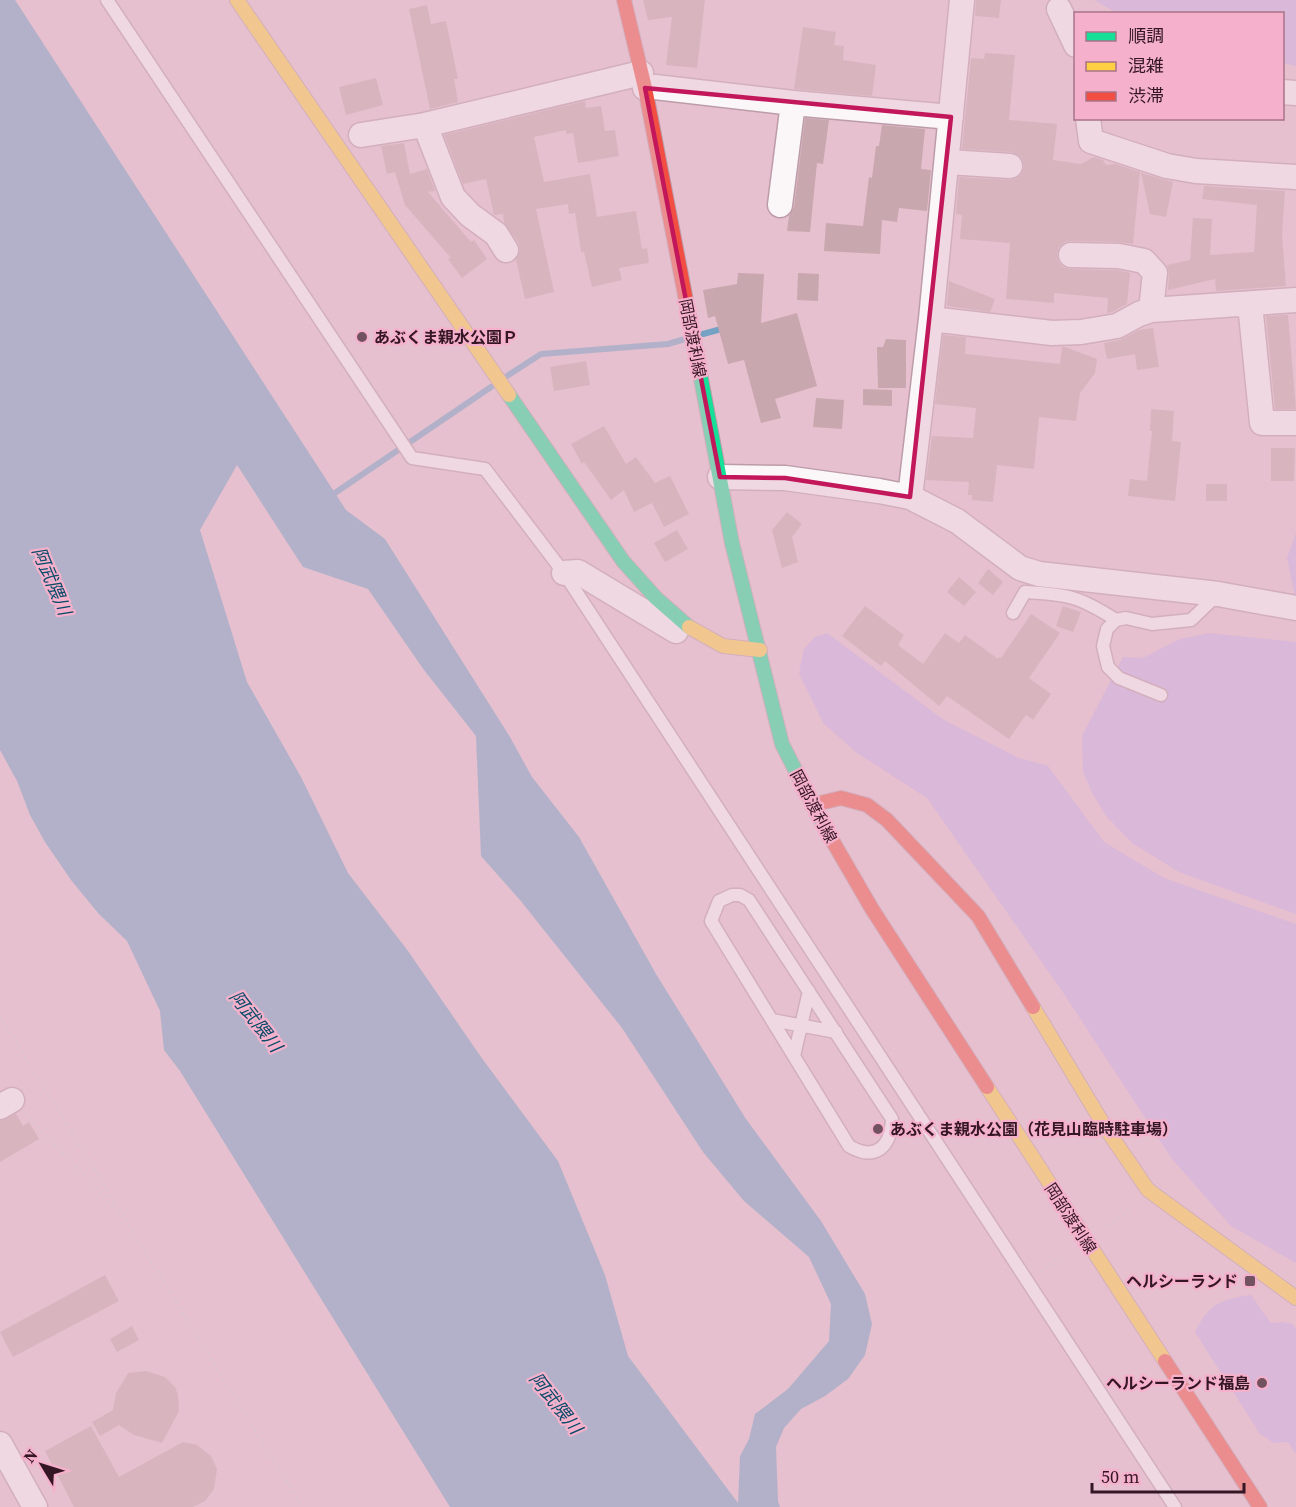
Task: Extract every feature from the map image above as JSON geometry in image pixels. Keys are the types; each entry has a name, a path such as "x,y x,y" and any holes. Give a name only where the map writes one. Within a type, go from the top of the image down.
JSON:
{"main road":[{"path":"237,0 624,561 657,600 688,627 724,646 760,650"},
{"name":"岡部渡利線","path":"624,0 643,81 732,543 782,744 812,805 872,909 1260,1507"},
{"path":"812,805 840,798 867,805 887,820 978,916 1105,1127 1148,1190 1296,1298"}],"street":[{"path":"910,497 932,319 962,0"},
{"path":"1061,8 1074,40"},
{"path":"361,135 425,125 643,81 655,87 793,103 951,117"},
{"path":"780,205 793,103"},
{"path":"1088,120 1091,141 1167,166 1196,171 1296,177"},
{"path":"425,125 453,197 470,215 496,234 506,250"},
{"path":"948,162 1010,166"},
{"path":"1071,255 1119,255 1144,261 1155,273 1151,310"},
{"path":"932,319 1052,333 1081,332 1117,326 1151,310 1296,300"},
{"path":"1250,304 1262,423 1296,423"},
{"path":"720,477 785,478 879,490 910,497 957,521 1020,568 1039,574 1218,594 1296,608"},
{"path":"564,573 578,572 699,645 716,649 724,646"},
{"path":"0,1444 35,1507"}],"lane":[{"path":"107,0 412,458 485,469 564,573 1175,1507"},
{"path":"1013,614 1025,592 1063,594 1090,603 1116,620"},
{"path":"1161,695 1119,678 1108,667 1103,646 1107,629 1116,620 1126,618 1152,624 1191,620 1218,594"},
{"path":"732,895 740,895 749,900 809,991 892,1119 892,1129 888,1140 878,1150 869,1153 859,1152 849,1146 711,921 719,901 732,895"},
{"path":"794,1056 809,991"},
{"path":"772,1020 836,1032"}],"path":[{"path":"0,1016 302,1507"},
{"path":"6,1103 124,1218"},
{"path":"1107,1225 1132,1209"},
{"path":"1026,1280 1061,1258"}],"highlighted area":[{"path":"645,88 951,117 910,497 785,478 720,477"}],"shaded area":[{"path":"1094,0 1296,0 1296,66 1284,63 1284,12 1115,12"},
{"path":"1296,533 1296,601 1287,558"},
{"path":"827,633 944,720 1019,758 1048,766 1104,842 1164,878 1296,924 1296,1263 1231,1226 1172,1159 1064,994 927,798 857,753 823,723 799,673 804,649 815,637"},
{"path":"1209,633 1296,642 1296,914 1179,872 1132,843 1106,816 1083,772 1082,736 1123,657 1143,658 1180,639"},
{"name":"ヘルシーランド福島","path":"1251,1295 1271,1323 1293,1324 1296,1329 1296,1454 1288,1442 1274,1443 1260,1434 1195,1332 1205,1315 1217,1304"}],"water":[{"name":"阿武隈川","path":"0,0 15,0 346,510 385,539 510,737 532,777 579,837 656,974 746,1119 821,1221 865,1294 872,1324 865,1355 848,1379 825,1396 801,1409 784,1428 776,1447 780,1507 450,1507 180,1071 164,1050 160,1011 127,941 98,913 71,880 45,842 0,750","holes":["237,465 303,567 368,589 424,670 476,736 481,856 520,900 622,1028 703,1152 744,1201 809,1257 831,1304 829,1341 788,1389 755,1414 749,1439 740,1456 738,1503 628,1356 605,1275 558,1161 481,1057 408,951 348,873 301,777 247,682 200,530"]}],"building":[{"path":"643,0 705,0 697,68 666,65 672,17 648,20"},
{"path":"976,0 1001,0 999,18 975,16"},
{"path":"427,5 431,24 446,21 458,79 454,79 458,102 430,109 409,9"},
{"path":"803,27 836,32 834,45 844,46 843,60 876,65 872,96 794,89"},
{"path":"985,53 1015,55 1009,120 1057,124 1053,160 1081,164 1094,157 1103,160 1106,165 1116,164 1140,172 1133,244 1071,241 1059,247 1057,254 1063,267 1070,269 1117,270 1130,273 1127,304 1112,312 1107,313 1108,298 1054,293 1054,303 1006,299 1010,243 960,239 962,215 956,214 959,177 1010,180 1016,179 1024,167 1022,159 1011,152 962,149 971,58 984,59"},
{"path":"376,78 383,105 346,115 339,87"},
{"path":"585,101 586,108 601,106 605,131 615,130 619,156 578,163 573,133 566,134 566,130 534,137 544,182 590,174 597,217 636,211 642,249 647,248 649,263 619,268 622,280 592,287 584,252 581,252 575,213 569,214 568,204 536,209 554,292 525,299 516,260 520,250 518,242 504,223 503,214 494,215 486,179 463,184 444,135"},
{"path":"805,118 829,120 823,164 817,163 810,232 787,231 789,216 794,207"},
{"path":"882,125 925,129 921,169 931,170 927,211 899,208 897,222 882,220 880,254 824,251 826,223 863,226 869,177 872,178 876,146 879,146"},
{"path":"404,143 410,174 427,169 435,191 428,192 471,242 474,240 487,259 462,278 448,259 451,258 405,205 395,172 387,174 381,146"},
{"path":"1141,173 1173,182 1166,217 1150,214"},
{"path":"1204,186 1285,191 1282,235 1286,286 1216,291 1215,279 1168,290 1167,265 1190,260 1193,218 1212,219 1210,255 1254,252 1257,205 1202,199"},
{"path":"738,273 764,274 761,323 797,313 817,386 775,399 781,418 761,423 744,360 728,364 715,316 708,318 703,290 737,284"},
{"path":"798,273 819,274 818,301 797,300"},
{"path":"949,281 995,299 990,312 947,306"},
{"path":"1288,315 1296,409 1275,409 1266,316"},
{"path":"1153,328 1159,367 1137,370 1135,354 1107,359 1104,343 1120,340 1139,330"},
{"path":"943,335 966,337 965,354 1060,364 1062,347 1065,347 1097,359 1095,373 1080,393 1076,421 1039,417 1034,469 997,465 993,502 972,500 972,495 968,495 969,482 926,480 932,436 973,438 976,408 935,404"},
{"path":"886,339 906,340 906,388 878,388 877,347 883,347"},
{"path":"586,361 590,385 554,391 550,367"},
{"path":"863,389 892,390 892,406 863,405"},
{"path":"816,398 844,400 842,429 813,427"},
{"path":"1151,409 1174,411 1172,441 1181,442 1175,501 1128,496 1130,479 1147,481 1152,431 1150,431"},
{"path":"604,426 626,464 636,457 655,483 670,476 689,514 664,527 652,503 634,512 624,490 611,500 584,462 582,464 571,444"},
{"path":"1271,448 1295,448 1294,481 1271,481"},
{"path":"1206,484 1227,484 1227,501 1206,501"},
{"path":"787,512 802,524 792,537 798,562 782,568 772,530"},
{"path":"677,530 688,549 665,562 654,543"},
{"path":"988,569 1003,582 993,595 978,583"},
{"path":"959,577 976,592 964,606 947,592"},
{"path":"865,606 904,635 898,645 923,664 945,633 959,643 965,635 998,659 1001,658 1031,614 1060,633 1029,678 1051,694 1033,720 1026,715 1009,739 947,696 939,706 885,661 881,666 842,636"},
{"path":"1063,606 1081,612 1073,632 1056,626"},
{"path":"16,1114 23,1126 29,1122 39,1139 0,1162 0,1121"},
{"path":"105,1275 119,1301 13,1357 0,1332"},
{"path":"132,1326 139,1340 117,1352 110,1339"},
{"path":"146,1371 165,1377 175,1387 178,1395 179,1411 162,1443 134,1435 119,1425 100,1436 92,1422 113,1410 116,1393 128,1373"},
{"path":"91,1426 119,1477 183,1442 197,1445 211,1456 217,1469 214,1489 205,1501 193,1507 74,1507 45,1451"}],"waterway":[{"path":"703,334 725,328"},
{"path":"507,376 541,354 668,344 685,339"},
{"path":"329,497 491,387"}],"traffic: fast":[{"path":"698,363 732,543 782,744 825,828"},
{"path":"509,395 623,561 656,598 689,627"}],"traffic: slow":[{"path":"237,0 509,395"},
{"path":"689,627 723,646 760,650"},
{"path":"1033,1007 1105,1127 1148,1190 1296,1298"},
{"path":"987,1087 1165,1361"}],"traffic: jam":[{"path":"624,0 645,88 698,363"},
{"path":"812,805 841,798 867,805 887,820 978,916 1033,1007"},
{"path":"825,828 872,909 987,1087"},
{"path":"1165,1361 1260,1507"}],"place":[{"name":"あぶくま親水公園Ｐ","path":"362,337"},
{"name":"あぶくま親水公園（花見山臨時駐車場）","path":"878,1129"},
{"name":"ヘルシーランド","path":"1250,1281"},
{"name":"ヘルシーランド福島","path":"1262,1383"}]}
